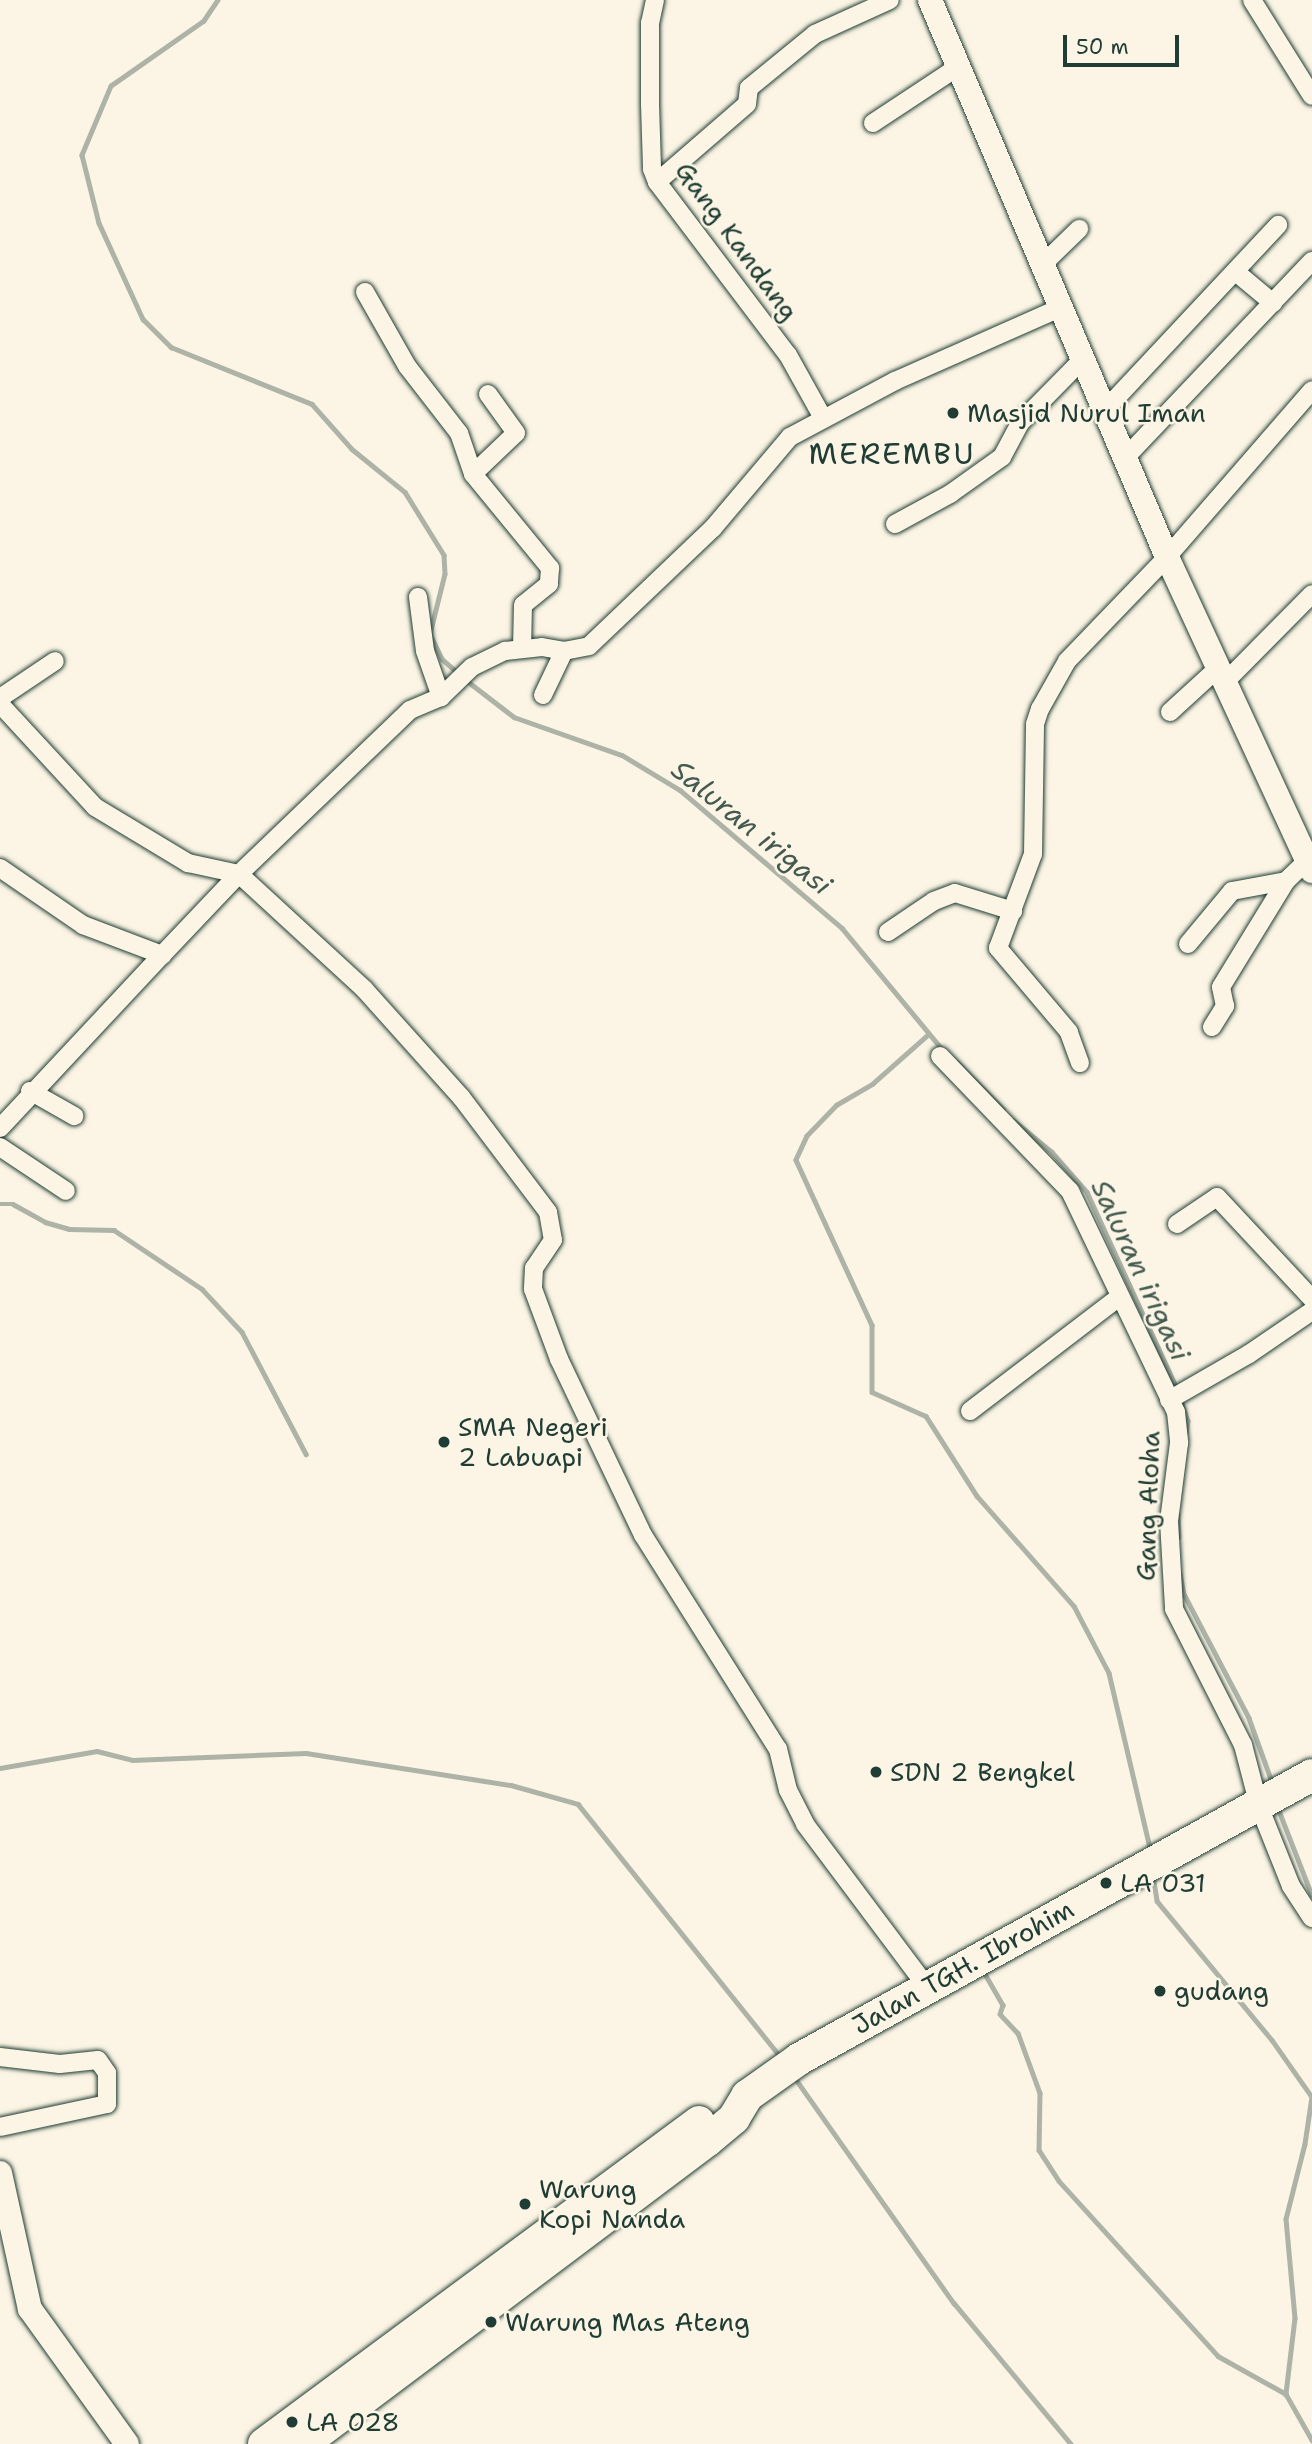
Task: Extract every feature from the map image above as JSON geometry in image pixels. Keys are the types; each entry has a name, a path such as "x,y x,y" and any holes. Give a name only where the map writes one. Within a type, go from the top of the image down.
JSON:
{"highway":[{"name":"Jalan TGH. Ibrohim","path":"289,2440 660,2149 723,2105 756,2089 799,2059 926,1986 1281,1793"}],"street":[{"name":"Gang Kandang","path":"655,0 650,23 650,104 652,169 657,182 788,355 823,418"},
{"path":"657,182 747,104 749,88 815,34 890,0"},
{"path":"930,0 1167,557 1308,854 1286,881 1221,987 1226,1006 1212,1027"},
{"path":"1252,0 1312,96"},
{"path":"873,123 958,66"},
{"path":"1104,411 1237,273 1278,225"},
{"path":"1042,265 1079,229"},
{"path":"1124,459 1312,261"},
{"path":"1237,273 1273,303"},
{"path":"365,292 407,366 459,433 472,474 550,568 549,584 523,605 522,648"},
{"path":"0,1128 30,1091 239,874 410,710 446,693 484,659 522,648 582,650 601,636 713,528 778,447 823,418 1060,308"},
{"path":"895,524 950,494 1002,457 1021,422 1082,360"},
{"path":"1080,1063 1069,1032 999,951 998,942 1013,911 1035,842 1035,724 1046,692 1067,661 1167,557 1312,390"},
{"path":"472,474 516,433 488,394"},
{"path":"1170,712 1222,675 1312,594"},
{"path":"418,597 425,651 446,693"},
{"path":"543,695 564,651"},
{"path":"0,698 55,661"},
{"path":"0,704 61,775 126,830 188,863 239,874 364,989 461,1097 548,1212 553,1240 534,1268 533,1289 559,1359 643,1535 778,1749 788,1790 805,1824 926,1986"},
{"path":"0,868 83,925 162,955"},
{"path":"1188,944 1232,891 1286,881"},
{"path":"888,932 934,901 955,893 1013,911"},
{"name":"Gang Aloha","path":"940,1056 1070,1191 1119,1297 1175,1396 1179,1436 1169,1521 1171,1596 1181,1627 1242,1745 1281,1793 1292,1886 1312,1918"},
{"path":"30,1091 74,1116"},
{"path":"0,1147 66,1191"},
{"path":"1177,1224 1217,1197 1312,1299"},
{"path":"970,1411 1119,1297"},
{"path":"1175,1396 1249,1354 1312,1311"},
{"path":"0,2057 60,2064 98,2060 107,2073 107,2104 0,2127"},
{"path":"0,2173 30,2309 127,2444"}],"waterway":[{"name":"Saluran irigasi","path":"218,0 204,21 111,86 82,155 99,223 143,319 171,347 312,404 352,449 405,492 444,555 445,574 430,634 442,659 459,674"},
{"name":"Saluran irigasi","path":"466,680 514,717 622,755 680,790 842,928 943,1050"},
{"path":"927,1036 873,1084 837,1105 807,1136 796,1160 872,1325 872,1392 926,1416 977,1496 1074,1606 1109,1673 1151,1852"},
{"name":"Saluran irigasi","path":"957,1062 1003,1109"},
{"name":"Saluran irigasi","path":"1013,1120 1052,1152 1087,1192 1177,1389"},
{"path":"0,1204 13,1204 45,1222 69,1229 114,1230 202,1289 242,1332 306,1454"},
{"name":"Saluran irigasi","path":"1180,1398 1188,1421 1186,1433"},
{"name":"Saluran irigasi","path":"1178,1514 1179,1537"},
{"name":"Saluran irigasi","path":"1180,1574 1184,1594 1249,1718 1272,1782"},
{"path":"0,1768 97,1751 132,1760 306,1753 511,1785 578,1804 782,2059"},
{"name":"Saluran irigasi","path":"1278,1808 1312,1895"},
{"path":"1153,1875 1157,1901 1272,2040 1312,2097 1305,2144 1286,2219 1295,2318 1286,2394 1312,2440"},
{"path":"985,1974 1003,2005 1000,2014 1018,2033 1040,2093 1039,2150 1059,2181 1218,2356 1286,2394"},
{"path":"795,2078 954,2303 1071,2444"}],"place":[{"name":"Masjid Nurul Iman","path":"953,413"},
{"name":"SMA Negeri 2 Labuapi","path":"444,1442"},
{"name":"SDN 2 Bengkel","path":"876,1772"},
{"name":"LA 031","path":"1106,1883"},
{"name":"gudang","path":"1160,1991"},
{"name":"Warung Kopi Nanda","path":"525,2204"},
{"name":"Warung Mas Ateng","path":"491,2322"},
{"name":"LA 028","path":"292,2422"}],"district":[{"name":"MEREMBU","path":"892,454"}]}
